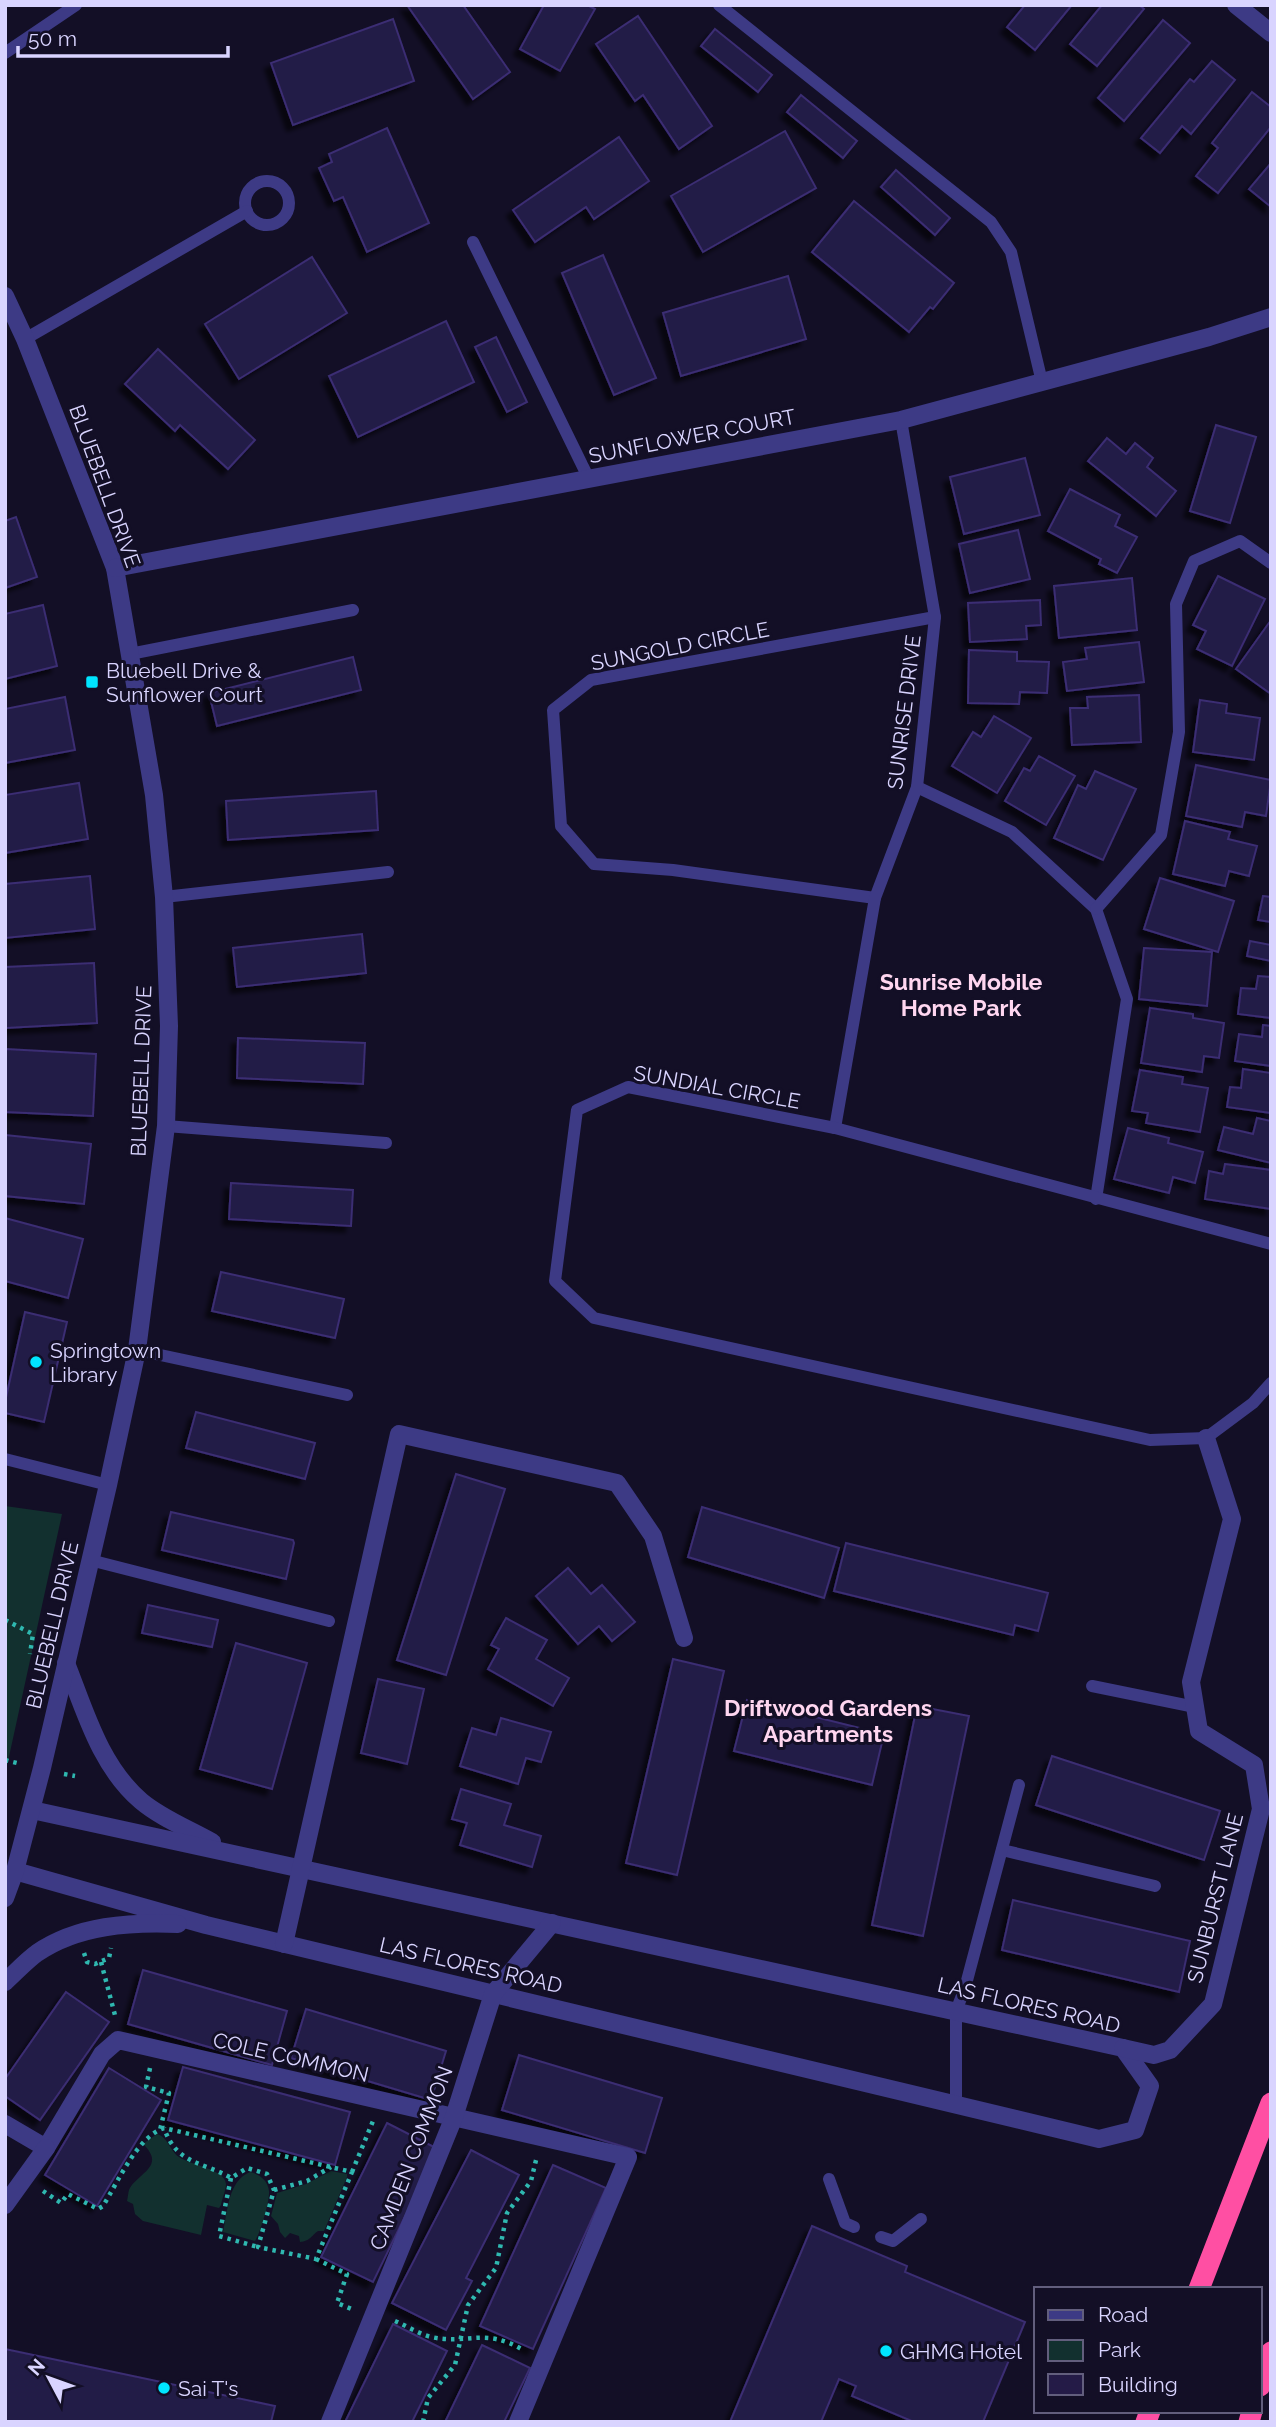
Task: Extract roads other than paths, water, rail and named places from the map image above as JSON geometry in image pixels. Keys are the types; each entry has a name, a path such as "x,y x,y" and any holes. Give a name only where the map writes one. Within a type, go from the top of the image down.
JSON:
{"highway":[{"path":"1200,2287 1271,2104"},
{"path":"1262,2380 1271,2352"}],"street":[{"path":"1236,5 1271,33"},
{"name":"BLUEBELL DRIVE","path":"5,296 25,339 115,568 154,795 164,897 169,1026 166,1126 137,1350 32,1810 5,1898"},
{"name":"SUNFLOWER COURT","path":"115,568 901,420 1209,337 1271,317"},
{"path":"284,1944 399,1434 617,1483 653,1536 684,1638"},
{"name":"SUNBURST LANE","path":"1123,2048 1154,2055 1170,2050 1213,2004 1261,1809 1254,1765 1199,1731 1191,1682 1232,1519 1206,1438"},
{"name":"LAS FLORES ROAD","path":"66,1663 96,1739 121,1780 142,1801 230,1853"},
{"name":"LAS FLORES ROAD","path":"15,1871 206,1925 1099,2139 1135,2130 1150,2086 1123,2048 32,1810"},
{"name":"LAS FLORES ROAD","path":"5,1982 37,1953 74,1935 107,1927 150,1923 206,1925"},
{"name":"CAMDEN COMMON","path":"330,2422 454,2117 493,1994 552,1923"},
{"name":"COLE COMMON","path":"46,2148 102,2054 118,2040 628,2157 518,2422"},
{"path":"5,2124 46,2148 5,2205"}],"lane":[{"path":"5,53 76,5"},
{"path":"719,5 991,222 1010,252 1042,382"},
{"path":"25,339 247,211"},
{"path":"473,242 589,479"},
{"name":"SUNRISE DRIVE","path":"835,1128 875,898 917,787 935,617 901,420"},
{"path":"1096,909 1161,835 1178,733 1177,604 1194,561 1240,541 1271,564"},
{"path":"130,654 353,610"},
{"name":"SUNGOLD CIRCLE","path":"875,898 673,870 594,864 561,826 552,710 591,680 935,617"},
{"path":"917,787 1012,832 1096,909 1127,999 1096,1199"},
{"path":"164,897 388,872"},
{"name":"SUNDIAL CIRCLE","path":"1206,1438 1150,1440 594,1318 555,1280 578,1110 628,1087 835,1128 1271,1244"},
{"path":"166,1126 386,1143"},
{"path":"137,1350 347,1395"},
{"path":"1206,1438 1253,1403 1271,1383"},
{"path":"5,1459 108,1485"},
{"path":"90,1560 329,1622"},
{"path":"1092,1686 1195,1707"},
{"path":"956,2105 956,2011 965,1988 1019,1785"},
{"path":"1002,1850 1155,1886"},
{"path":"829,2179 845,2223 854,2227"},
{"path":"881,2237 892,2241 921,2219"}],"place":[{"name":"Bluebell Drive & Sunflower Court","path":"92,682"},
{"name":"Springtown Library","path":"36,1362"},
{"name":"GHMG Hotel","path":"886,2351"},
{"name":"Sai T's","path":"164,2388"}],"district":[{"name":"Sunrise Mobile Home Park","path":"961,994"},
{"name":"Driftwood Gardens Apartments","path":"828,1720"}]}
